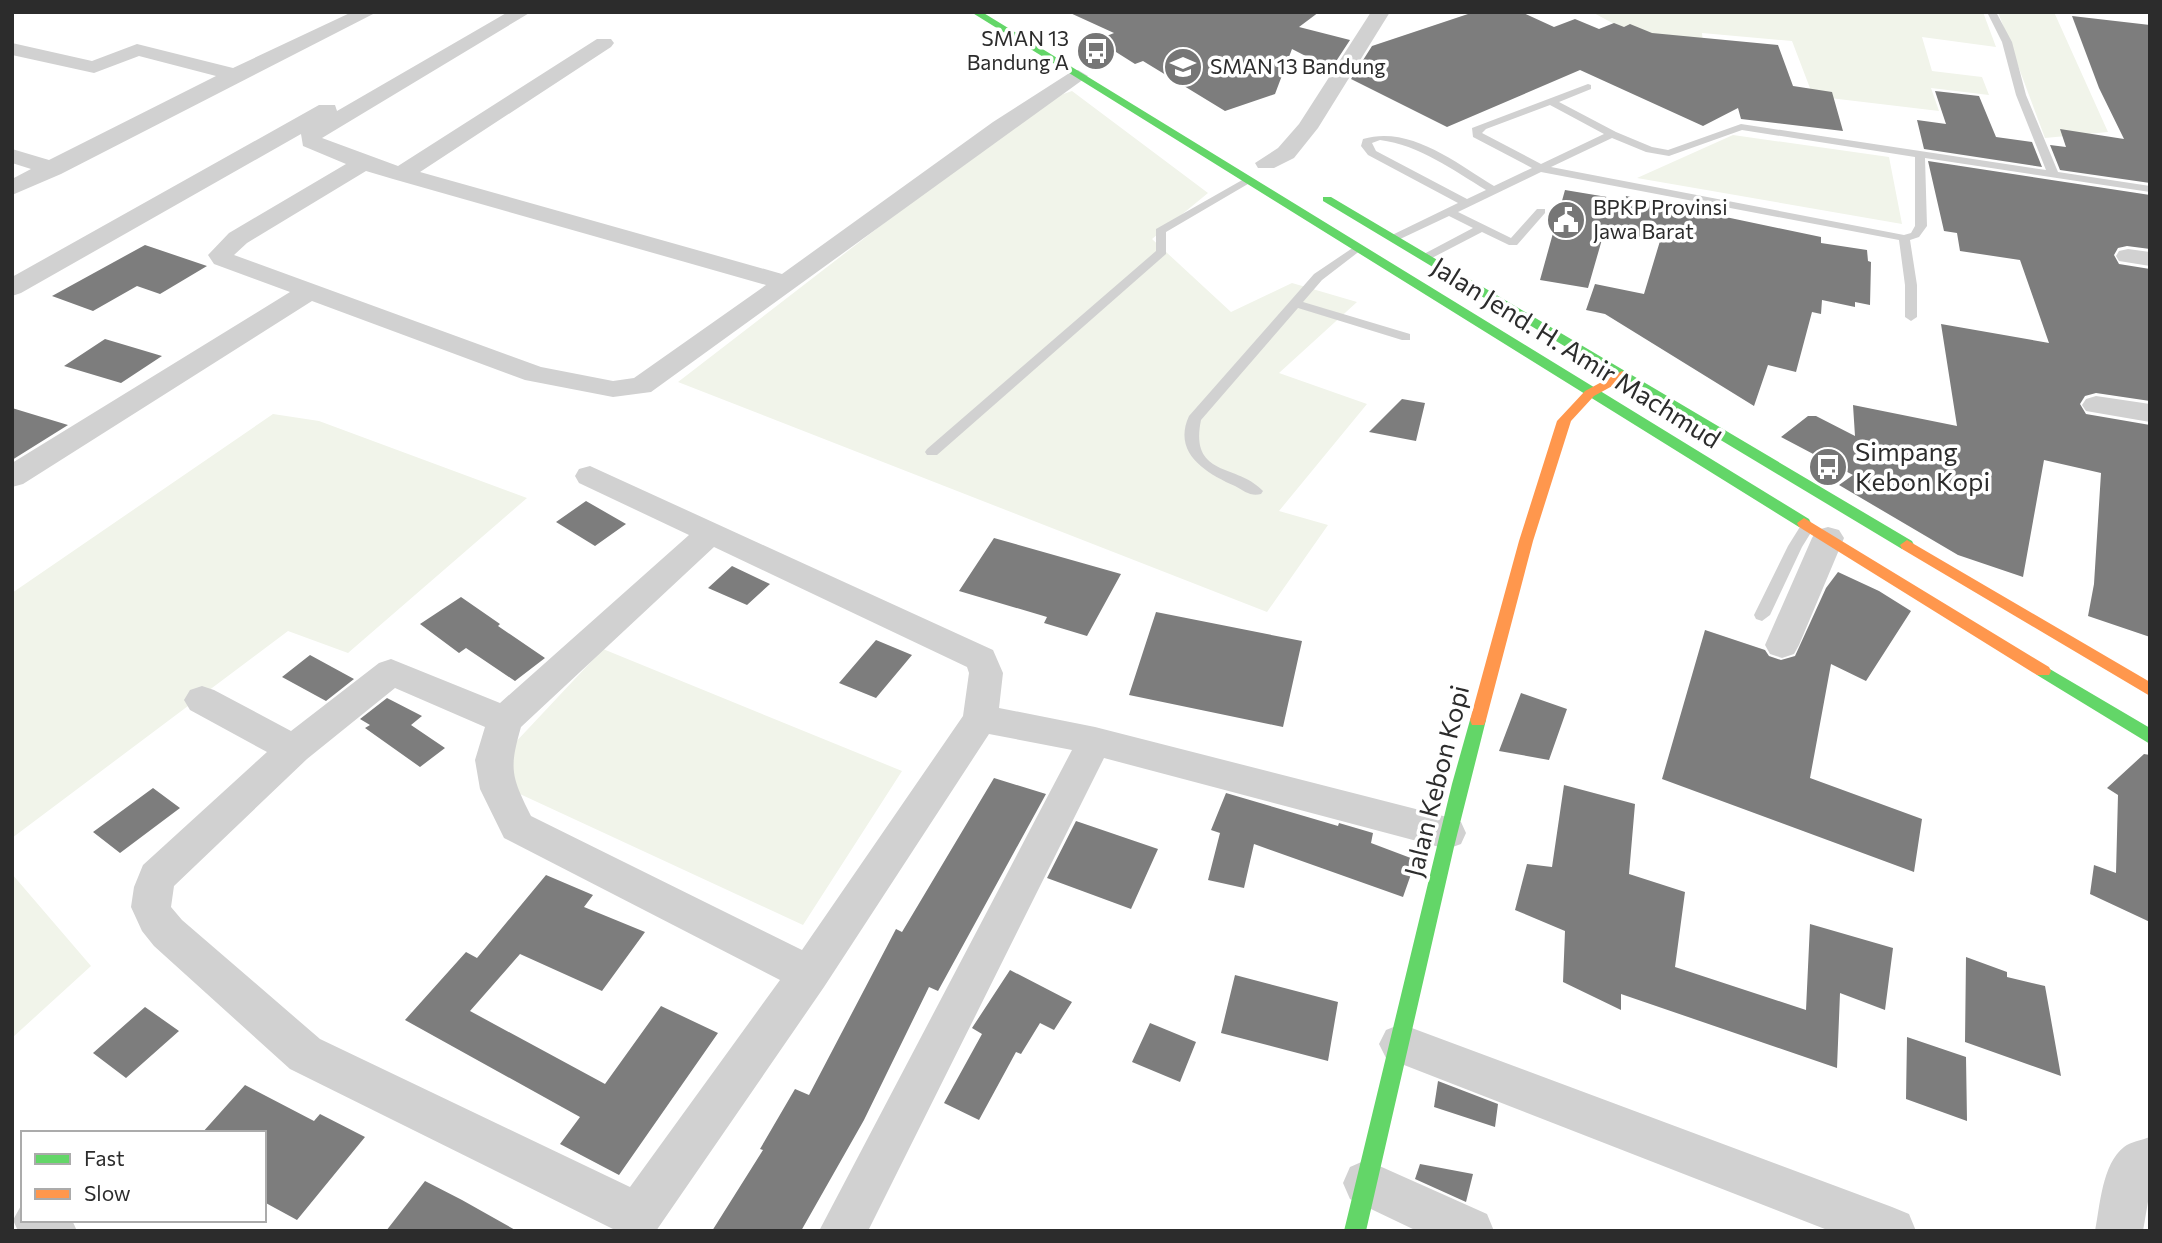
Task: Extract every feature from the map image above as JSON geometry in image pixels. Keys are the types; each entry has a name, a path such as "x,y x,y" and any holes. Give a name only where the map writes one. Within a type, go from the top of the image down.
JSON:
{"main road":[{"name":"Jalan Jend. H. Amir Machmud","path":"975,12 2150,737"},
{"path":"1260,159 1289,176"},
{"name":"Jalan Jend. H. Amir Machmud","path":"1312,190 2150,690"},
{"name":"Jalan Kebon Kopi","path":"1355,1231 1401,1044 1447,833 1526,541 1564,421 1575,404 1590,390 1622,375"}],"street":[{"path":"12,188 235,75 369,12"},
{"path":"14,286 495,17 498,12"},
{"path":"522,12 352,110 310,138 363,163 787,283"},
{"path":"1260,159 1286,153 1307,128 1381,12"},
{"path":"401,174 604,43"},
{"path":"12,49 94,67 137,50 235,75"},
{"path":"363,163 238,238 220,256 535,374 613,389 641,386 1001,127 1078,76"},
{"path":"12,156 53,169"},
{"path":"12,477 311,289"},
{"path":"2096,405 2150,413"},
{"path":"505,720 391,672 294,749 157,877 150,896 151,914 168,933 305,1054 648,1224 809,974 980,719 986,673 981,659 956,645 709,534 590,476"},
{"path":"1782,645 1818,532"},
{"path":"709,534 505,720 493,760 499,789 508,814 517,827 809,974"},
{"path":"202,700 294,749"},
{"path":"980,719 1095,741 1447,833"},
{"path":"843,1231 1095,741"},
{"path":"1401,1044 1892,1231"},
{"path":"2119,1231 2128,1182 2139,1164 2150,1160"},
{"path":"1366,1183 1470,1231"}],"lane":[{"path":"1991,12 2007,42 2021,94 2053,173"},
{"path":"1588,87 1476,130 1476,135 1542,169 1904,237 1915,234 1921,226 1920,153"},
{"path":"1550,101 1612,134 1659,153 1669,153 1741,127 2150,189"},
{"path":"1394,238 1464,202 1542,169 1612,134"},
{"path":"1464,202 1372,153 1366,146 1367,141 1380,136 1405,140 1493,190"},
{"path":"932,452 1162,252 1160,231 1248,181"},
{"path":"1447,211 1513,243 1541,211"},
{"path":"1426,257 1481,228"},
{"path":"1904,237 1911,285 1911,317"},
{"path":"1256,491 1202,461 1193,451 1188,438 1194,419 1318,277 1357,248"},
{"path":"1294,303 1406,337"},
{"path":"1762,615 1795,546 1818,532"}],"shaded area":[{"path":"1592,12 1983,12 1996,47 1922,37 1932,71 1982,77 1989,95 1931,88 1939,111 1813,96 1792,41 1702,33 1704,55 1664,51"},
{"path":"1998,12 2054,12 2108,132 2045,138"},
{"path":"1072,91 1208,193 1152,239 1231,312 1292,283 1357,302 1279,373 1367,404 1279,511 1328,525 1267,612 678,382 1041,102"},
{"path":"1733,135 1889,157 1902,224 1637,178"},
{"path":"273,414 319,421 527,498 348,653 288,631 12,838 12,593"},
{"path":"603,649 902,771 803,925 483,777"},
{"path":"12,874 91,966 12,1038"}],"building":[{"path":"1068,12 1319,12 1299,27 1350,40 1331,69 1292,49 1275,94 1225,111 1143,61 1135,64 1097,40 1114,33"},
{"path":"1474,12 1521,12 1554,27 1575,19 1599,29 1614,23 1624,27 1630,24 1652,33 1778,45 1793,86 1832,92 1843,131 1741,119 1738,108 1703,126 1580,70 1447,127 1351,79 1372,46"},
{"path":"2072,16 2150,25 2150,183 2060,170 2050,145 2066,147 2060,129 2124,139 2099,88"},
{"path":"1935,91 1979,96 1996,137 2032,142 2042,167 1924,149 1917,120 1946,124"},
{"path":"1928,161 2150,195 2150,249 2127,246 2118,248 2114,255 2119,264 2150,269 2150,401 2096,393 2085,396 2080,404 2086,414 2150,425 2150,637 2088,616 2094,584 2101,473 2044,460 2023,577 1958,555 1839,485 1853,475 1781,437 1808,416 1816,416 1855,436 1853,405 1957,426 1941,324 2049,343 2020,260 1960,251 1957,233 1944,231"},
{"path":"1565,190 1625,200 1626,196 1821,237 1821,243 1867,250 1868,261 1871,262 1870,305 1855,302 1855,307 1822,300 1821,314 1812,312 1796,372 1768,365 1754,406 1605,314 1586,310 1595,284 1644,294 1660,241 1605,229 1588,288 1540,280"},
{"path":"145,245 207,266 160,294 137,286 93,311 52,296"},
{"path":"105,339 162,356 121,383 64,366"},
{"path":"1402,399 1425,403 1416,441 1369,432"},
{"path":"12,408 68,425 12,460"},
{"path":"586,501 626,524 595,546 556,522"},
{"path":"994,538 1121,574 1087,636 1044,623 1047,617 959,591"},
{"path":"732,566 770,584 747,605 708,588"},
{"path":"1838,572 1879,591 1911,611 1866,681 1831,664 1810,778 1922,819 1914,872 1662,779 1705,630 1765,650 1769,656 1781,660 1795,656 1826,588"},
{"path":"461,597 545,658 515,681 466,648 459,653 420,624"},
{"path":"1156,612 1302,641 1283,727 1129,695"},
{"path":"876,640 912,655 876,698 839,683"},
{"path":"310,655 354,679 326,701 282,677"},
{"path":"1521,693 1567,709 1549,760 1499,751"},
{"path":"387,698 422,716 411,725 445,748 420,767 365,728 370,725 360,719"},
{"path":"2144,754 2150,755 2150,922 2090,894 2094,865 2116,873 2118,795 2107,788"},
{"path":"994,778 1046,794 938,991 929,987 864,1120 801,1231 712,1231 763,1150 760,1149 795,1089 809,1095 896,929 902,932"},
{"path":"1564,785 1635,804 1629,874 1685,892 1675,967 1806,1010 1810,924 1893,948 1885,1010 1840,993 1837,1068 1621,994 1621,1010 1563,982 1565,931 1515,910 1527,864 1552,867"},
{"path":"153,788 180,808 120,853 93,832"},
{"path":"1226,793 1338,826 1339,823 1373,833 1371,843 1416,860 1403,897 1254,844 1244,888 1208,880 1220,833 1211,830"},
{"path":"1076,821 1158,849 1131,909 1047,878"},
{"path":"546,875 593,895 584,907 645,932 602,991 520,954 470,1011 605,1084 661,1006 718,1033 619,1175 560,1144 580,1117 405,1020 466,952 477,958"},
{"path":"1966,957 2007,972 2007,977 2045,986 2061,1076 1965,1042"},
{"path":"1010,970 1072,1002 1054,1030 1040,1023 1021,1054 1016,1052 979,1120 944,1103 982,1034 972,1028"},
{"path":"1235,975 1338,1002 1328,1061 1221,1033"},
{"path":"145,1007 179,1031 126,1078 93,1053"},
{"path":"1150,1023 1196,1042 1180,1082 1132,1062"},
{"path":"1907,1037 1966,1057 1967,1121 1906,1099"},
{"path":"1438,1081 1498,1104 1495,1127 1434,1107"},
{"path":"245,1085 314,1121 320,1114 365,1137 297,1220 266,1203 266,1131 204,1131"},
{"path":"1420,1164 1473,1174 1466,1202 1415,1179"},
{"path":"425,1181 462,1200 517,1231 386,1231"}],"traffic: fast":[{"path":"975,12 1804,523"},
{"path":"1327,199 1907,545"},
{"path":"2043,671 2150,737"},
{"path":"1355,1231 1445,847 1478,720"}],"traffic: slow":[{"path":"1478,720 1526,541 1564,421 1589,393 1622,375"},
{"path":"1804,523 2043,671"},
{"path":"1907,545 2150,690"}],"place":[{"name":"SMAN 13 Bandung A","path":"1096,51"},
{"name":"SMAN 13 Bandung","path":"1183,67"},
{"name":"BPKP Provinsi Jawa Barat","path":"1566,220"},
{"name":"Simpang Kebon Kopi","path":"1828,467"}]}
